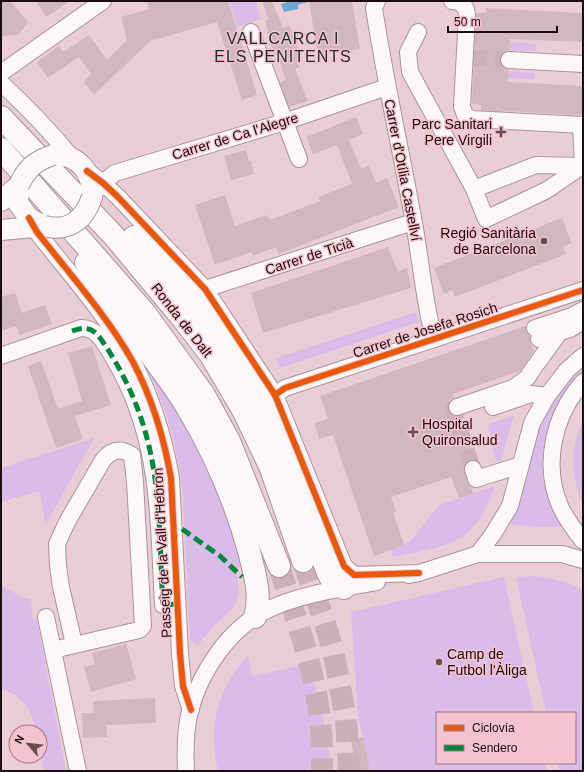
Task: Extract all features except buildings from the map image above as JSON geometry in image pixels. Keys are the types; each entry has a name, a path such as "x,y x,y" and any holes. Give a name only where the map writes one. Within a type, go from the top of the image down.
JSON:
{"highway":[{"name":"Ronda de Dalt","path":"1,117 46,155 183,319 210,354 243,410 270,466 303,561"},
{"name":"Ronda de Dalt","path":"1,149 21,203 144,312 204,395 229,441 279,566"},
{"path":"46,155 120,222 186,295 228,351 277,435 328,573 332,580 344,588"},
{"path":"21,203 123,318 187,406 226,484 246,543 257,585 258,603 255,617"}],"main road":[{"path":"1,230 21,203 24,174 36,162 46,155 62,155 80,165 96,191 86,211 73,224 61,228 21,203"}],"street":[{"path":"1,74 103,1"},
{"name":"Carrer d'Otília Castellví","path":"376,1 374,8 387,87 413,222 428,314 434,339"},
{"path":"452,1 460,3 466,10 468,58 462,107 463,112 468,118 582,125 583,166"},
{"path":"251,32 299,159"},
{"path":"418,32 408,52 410,72 474,189 486,219 547,190 583,166"},
{"path":"509,60 582,64"},
{"path":"1,83 30,110 80,165"},
{"name":"Carrer de Ca l'Alegre","path":"96,191 115,173 285,121 387,87"},
{"path":"474,189 536,165 583,166"},
{"path":"96,191 205,289 275,395 344,566 354,575 419,573"},
{"name":"Passeig de la Vall d'Hebron","path":"21,203 115,333 133,362 150,400 166,450 171,478 176,604 183,686 191,710"},
{"name":"Carrer de Ticià","path":"205,289 413,222"},
{"name":"Carrer de Josefa Rosich","path":"275,395 285,388 583,290"},
{"path":"583,310 537,334 559,333 570,329 583,321"},
{"path":"1,356 81,328 90,329 98,335 115,361 129,388 144,425 157,491 163,605 176,604"},
{"path":"457,407 514,388 527,378 559,333"},
{"path":"478,554 493,534 510,506 532,423 547,396 567,370 583,356"},
{"path":"583,382 566,407 557,426 554,439 552,469 553,482 561,507 583,541"},
{"path":"477,412 531,394 547,396"},
{"path":"53,650 139,630 143,626 136,482 132,455 120,450 115,450 108,454 103,460 67,522 57,544 60,587 74,644"},
{"path":"473,469 476,479 521,465"},
{"path":"186,771 186,738 191,710 206,673 220,651 231,638 255,617 280,604 344,588 419,573 478,554 562,554 583,560"},
{"path":"46,617 78,771"}],"shaded area":[{"path":"229,1 260,1 256,3 261,19 237,27"},
{"path":"510,42 536,44 536,51 509,50"},
{"path":"508,71 535,73 534,80 508,78"},
{"path":"416,312 419,322 280,368 276,358"},
{"path":"140,353 168,388 222,495 243,567 237,568 239,593 236,603 198,645 190,641 183,499 178,461 163,406 149,370"},
{"path":"583,366 583,373 577,380 552,423 564,527 536,527 510,524 518,505 542,422 563,388"},
{"path":"514,415 501,461 497,462 492,446 494,445 487,425"},
{"path":"583,420 583,504 576,483 573,462 576,441"},
{"path":"94,438 46,524 39,491 1,502 1,468"},
{"path":"495,486 487,506 478,521 468,532 457,540 430,549 393,557 391,550 410,541 440,505"},
{"path":"535,576 548,578 583,590 583,771 559,771 558,764 576,764 576,712 546,712 516,577"},
{"name":"Camp de Futbol l'Àliga","path":"504,577 534,712 436,712 436,764 545,764 547,771 357,771 351,740 363,737 358,717 351,612"},
{"path":"1,585 23,598 31,599 33,619 37,620 66,771 44,771 43,764 48,764 48,724 34,724 26,705 10,692 2,689"},
{"path":"248,655 252,676 308,664 322,712 331,765 300,771 218,771 214,739 218,709 222,695 229,682 237,668"}],"water":[{"path":"291,1 308,2 298,5 298,9 284,12 281,4"}],"tunnel":[{"path":"471,58 509,60"},
{"path":"457,407 453,409 473,469"},
{"path":"303,561 333,650 346,719 349,771"},
{"path":"279,566 309,660 321,725 322,771"}],"marked path":[{"path":"72,331 86,328 92,330 98,335 117,365 133,397 145,431 156,483 163,605 176,604"},
{"path":"182,529 220,556 242,577"}],"cycle path":[{"path":"87,171 118,197 205,289 275,395 344,566 354,575 419,573"},
{"path":"29,218 37,232 112,328 133,362 152,404 165,448 171,478 180,653 183,686 191,710"},
{"path":"275,395 285,388 583,290"}],"place":[{"name":"Parc Sanitari Pere Virgili","path":"501,132"},
{"name":"Regió Sanitària de Barcelona","path":"544,241"},
{"name":"Hospital Quironsalud","path":"413,432"},
{"name":"Camp de Futbol l'Àliga","path":"439,662"}],"district":[{"name":"VALLCARCA I ELS PENITENTS","path":"283,47"}]}
